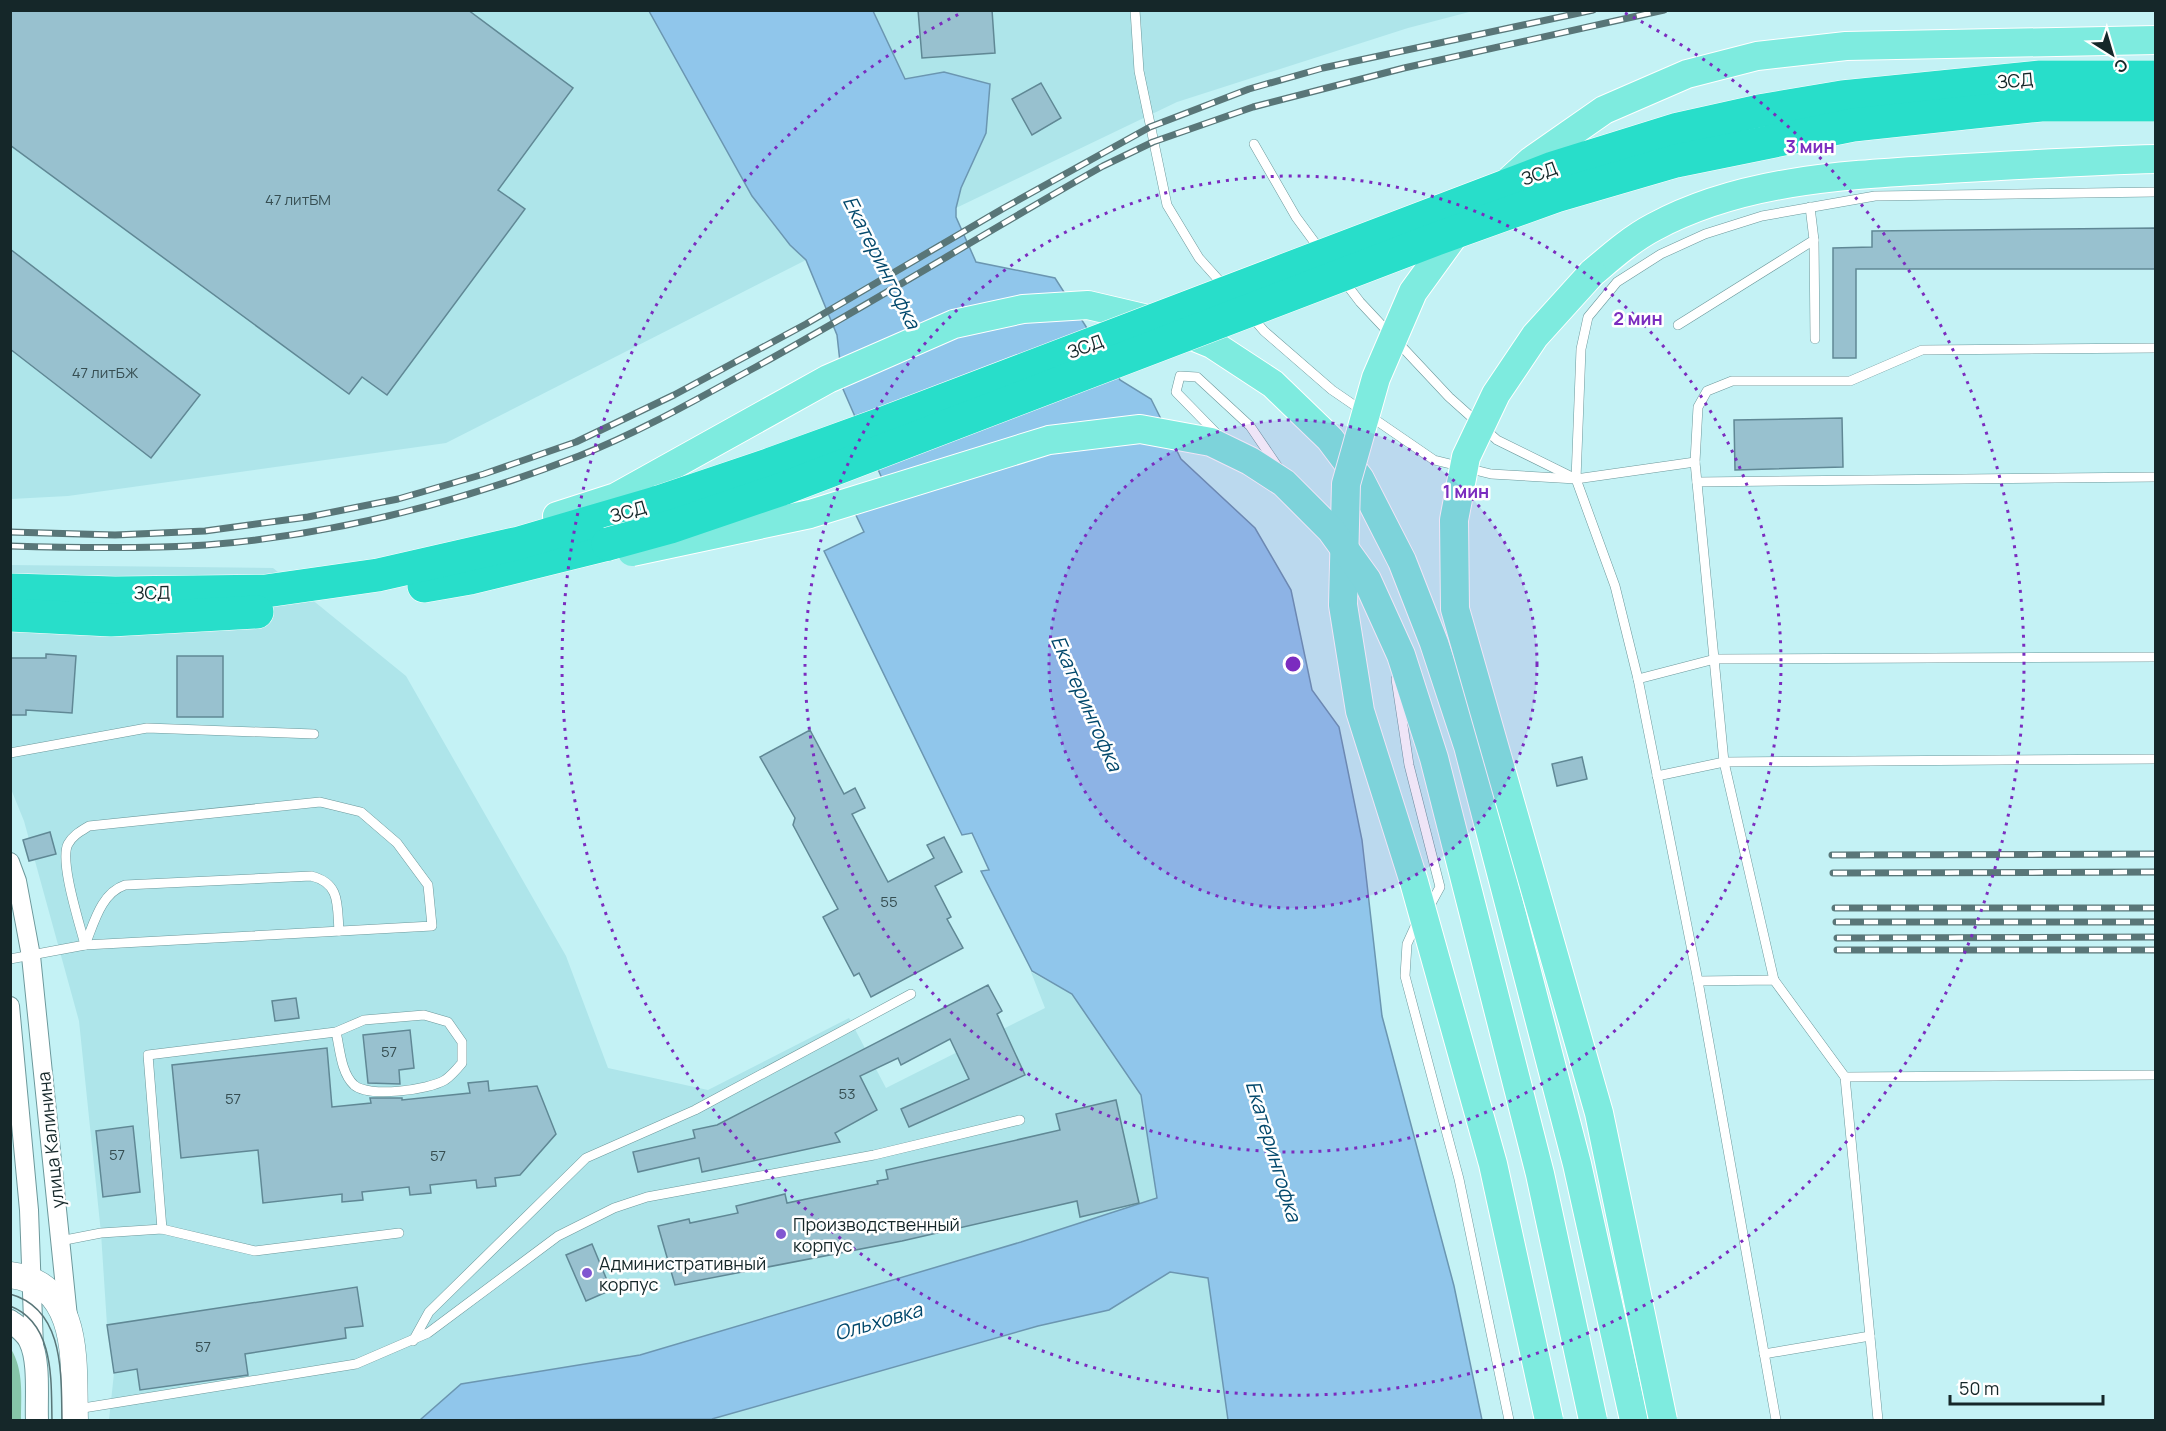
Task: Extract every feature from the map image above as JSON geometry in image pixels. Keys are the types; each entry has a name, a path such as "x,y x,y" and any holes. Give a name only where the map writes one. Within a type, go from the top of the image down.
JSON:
{"highway":[{"name":"ЗСД","path":"10,590 115,593 266,591 378,575 519,543 658,502 771,464 1531,176 1678,129 1759,111 1842,97 2040,77 2156,77"},
{"name":"ЗСД","path":"10,615 111,620 270,612 470,578 670,527 764,495 897,447 1436,239 1556,196 1676,161 1852,125 2040,105 2156,104"}],"main road":[{"path":"1549,1420 1493,1164 1414,882 1360,711 1343,605 1346,484 1376,378 1413,292 1466,220 1531,161 1604,110 1687,74 1757,56 1846,46 2156,40"},
{"path":"1663,1420 1599,1113 1455,609 1454,520 1466,457 1496,394 1536,336 1592,273 1622,248 1653,227 1732,196 1793,183 1854,174 2070,161 2156,159"},
{"path":"378,575 616,496 828,379 954,324 1023,309 1088,305 1156,321 1212,344 1273,384 1330,439 1360,479 1402,561 1434,643 1468,746 1577,1164 1634,1420"},
{"path":"470,578 610,558 810,514 1049,440 1140,429 1211,442 1250,461 1284,483 1331,530 1367,580 1401,655 1434,758 1540,1174 1593,1420"},
{"path":"21,1277 43,1302 61,1306 69,1324"},
{"name":"улица Калинина","path":"69,1324 75,1415"}],"street":[{"name":"улица Калинина","path":"10,862 17,881 31,956 69,1324"},
{"name":"улица Калинина","path":"10,1006 29,1210 21,1277"},
{"path":"34,1353 30,1340 14,1322 43,1302 58,1280 62,1260"},
{"path":"37,1420 34,1353 43,1302"}],"lane":[{"path":"1135,10 1139,71 1167,205 1199,258 1235,299"},
{"path":"1718,163 1878,122 1984,103 2156,104"},
{"path":"1254,144 1296,217 1360,302 1449,397 1497,440 1576,479"},
{"path":"1479,224 1627,186"},
{"path":"1776,1420 1698,981 1638,679 1615,586 1576,479 1581,350 1588,316 1617,282 1661,254 1705,234 1762,216 1875,196 2156,192"},
{"path":"1810,207 1814,240 1815,339"},
{"path":"1678,325 1814,240"},
{"path":"1243,307 1264,332 1332,390 1434,460 1491,474 1576,479 1695,462"},
{"path":"1878,1420 1845,1077 1774,980 1724,762 1695,462 1698,407 1707,391 1732,381 1850,381 1923,350 2156,348"},
{"path":"1313,521 1228,446 1176,392 1180,376 1197,377 1250,426 1313,521 1355,586"},
{"path":"1697,482 2156,477"},
{"path":"1376,624 1392,652 1409,765 1440,887 1432,905 1416,923 1407,944 1405,976 1459,1179 1509,1420"},
{"path":"1638,679 1715,659 2156,657"},
{"path":"10,753 147,728 315,734"},
{"path":"1658,776 1724,762 2156,759"},
{"path":"10,959 85,945 432,926 428,885 397,843 361,812 320,802 89,826 76,834 67,845 65,862 85,945"},
{"path":"85,945 106,897 114,889 125,885 311,876 324,879 332,887 336,900 339,931"},
{"path":"1698,981 1774,980"},
{"path":"413,1341 429,1312 586,1158 695,1110 911,994"},
{"path":"162,1229 148,1055 336,1032 364,1020 424,1015 448,1022 462,1042 462,1064 446,1080 426,1088 370,1092 355,1086 346,1073 336,1032"},
{"path":"1845,1077 2156,1075"},
{"path":"75,1415 356,1364 428,1333 558,1236 614,1208 647,1197 874,1155 1020,1120"},
{"path":"60,1241 101,1233 162,1229 255,1251 399,1233"},
{"path":"1764,1354 1870,1336"}],"shaded area":[{"path":"11,11 649,11 752,195 790,245 806,260 446,443 68,496 11,499"},
{"path":"873,11 1473,11 1408,28 1177,102 956,208 961,188 986,133 944,72 905,79"},
{"path":"10,565 273,568 406,676 566,956 608,1068 708,1090 849,1018 886,1088 1045,1008 1031,972 1072,994 1141,1095 1157,1198 1021,1242 640,1355 461,1384 420,1420 109,1420 114,1373 107,1325 101,1233 79,1021 24,821 11,789"},
{"path":"1170,1272 1208,1278 1228,1420 672,1420 712,1419 1038,1326 1109,1310"}],"green space":[{"path":"11,1349 20,1375 21,1420 11,1420"}],"water":[{"path":"649,11 873,11 905,79 944,72 990,84 986,133 961,188 956,208 956,217 976,262 1055,278 1120,380 1151,399 1181,459 1255,528 1291,590 1312,690 1339,727 1362,840 1382,1016 1454,1286 1482,1420 1228,1420 1208,1278 1170,1272 1109,1310 1038,1326 712,1419 420,1420 461,1384 640,1355 1021,1242 1157,1198 1141,1095 1072,994 1032,971 981,871 989,870 972,833 962,835 824,551 864,532 853,509 884,483 843,389 837,335 806,260 790,245 752,196"}],"building":[{"path":"10,10 468,10 573,88 498,190 525,209 387,395 362,377 349,394 10,145"},
{"path":"918,10 992,10 995,53 922,58"},
{"path":"1041,83 1061,118 1032,135 1012,99"},
{"path":"2156,228 2156,269 1856,269 1856,358 1833,358 1833,248 1872,247 1872,231"},
{"path":"10,249 200,395 151,458 10,349"},
{"path":"1842,418 1843,467 1735,470 1734,420"},
{"path":"46,654 76,656 72,713 26,710 26,715 10,715 10,658 46,658"},
{"path":"177,656 223,656 223,717 177,717"},
{"path":"810,730 844,794 855,788 865,808 852,814 888,882 934,858 927,845 944,837 962,872 935,886 951,917 947,919 963,948 871,997 859,973 854,976 823,917 838,909 793,825 795,818 760,757"},
{"path":"1582,757 1587,779 1557,786 1552,764"},
{"path":"50,832 56,854 29,861 23,840"},
{"path":"988,985 1002,1011 997,1014 1025,1075 909,1127 901,1109 969,1079 950,1039 901,1065 898,1058 860,1076 877,1110 835,1133 840,1142 702,1172 699,1158 638,1172 633,1152 695,1138 693,1130 717,1125"},
{"path":"296,998 299,1018 275,1021 272,1001"},
{"path":"410,1030 414,1068 399,1070 400,1084 368,1083 363,1035"},
{"path":"327,1048 332,1107 371,1103 370,1098 402,1098 402,1100 470,1093 468,1083 488,1081 489,1091 537,1086 556,1134 520,1175 495,1178 496,1186 477,1188 476,1180 430,1185 431,1193 410,1195 409,1187 362,1192 363,1200 342,1202 342,1194 263,1203 258,1150 181,1158 172,1065"},
{"path":"1116,1100 1139,1203 1080,1217 1077,1201 902,1241 675,1285 658,1226 689,1219 690,1223 738,1213 736,1206 785,1194 787,1203 878,1184 877,1181 888,1179 886,1170 1060,1130 1056,1114"},
{"path":"133,1126 140,1192 103,1197 96,1131"},
{"name":"Административный корпус","path":"592,1244 611,1290 586,1301 566,1255"},
{"path":"357,1287 363,1326 345,1328 346,1338 245,1354 248,1375 140,1390 137,1369 114,1373 107,1325"}],"tram line":[{"path":"10,1294 28,1302 41,1314 50,1329 60,1364 62,1420"},
{"path":"10,1306 25,1314 43,1340 50,1372 52,1420"}],"railway":[{"path":"10,532 115,535 205,531 308,517 398,499 484,474 576,442 674,395 806,324 1004,208 1150,127 1249,89 1323,68 1593,10"},
{"path":"10,546 157,547 254,540 349,525 489,488 579,456 668,415 798,343 1103,166 1153,142 1253,107 1404,68 1664,10"},
{"path":"1832,855 2156,854"},
{"path":"1833,873 2156,872"},
{"path":"1835,908 2156,908"},
{"path":"1836,922 2156,922"},
{"path":"1837,938 2156,937"},
{"path":"1837,950 2156,950"}],"place":[{"name":"Производственный корпус","path":"781,1234"},
{"name":"Административный корпус","path":"587,1273"}],"water label":[{"name":"Екатерингофка","path":"882,262"},
{"name":"Екатерингофка","path":"1087,703"},
{"name":"Екатерингофка","path":"1274,1151"},
{"name":"Ольховка","path":"878,1321"}]}
